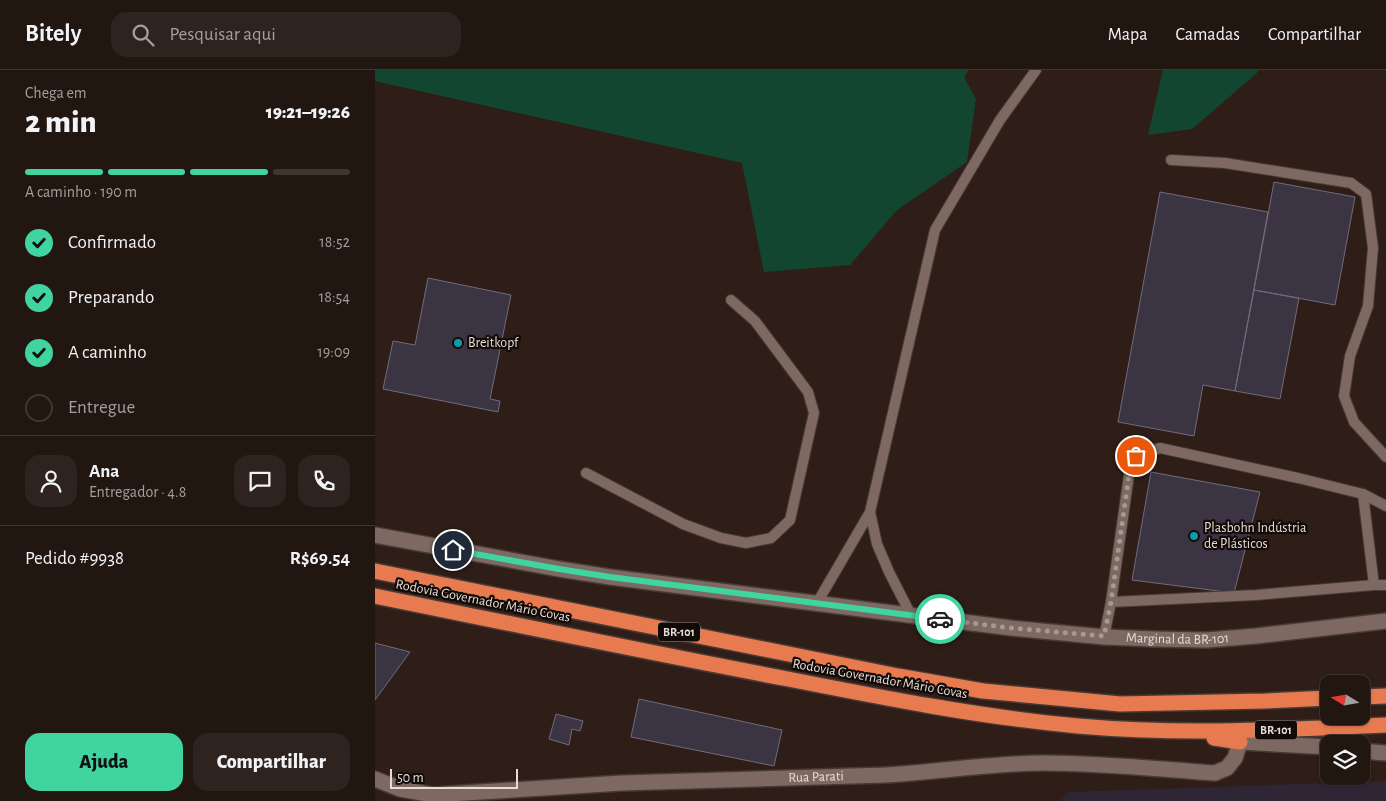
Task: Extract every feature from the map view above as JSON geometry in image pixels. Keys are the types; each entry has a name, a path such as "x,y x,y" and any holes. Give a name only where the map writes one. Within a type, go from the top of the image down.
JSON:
{"highway":[{"name":"Rodovia Governador Mário Covas","path":"375,571 888,674 983,690 1120,704 1246,702 1320,698"},
{"name":"Rodovia Governador Mário Covas","path":"375,596 943,709 1076,726 1166,731 1267,730 1386,725"},
{"path":"1370,697 1386,696"},
{"path":"1166,731 1240,742"}],"main road":[{"name":"Marginal da BR-101","path":"375,535 576,572 1011,628 1104,636 1207,640 1386,621"},
{"path":"1240,742 1320,746"},
{"name":"Rua Parati","path":"375,779 401,789 433,795 621,783 885,775 997,764 1086,764 1215,773 1227,768 1235,758 1240,742"},
{"path":"1370,752 1386,753"}],"lane":[{"path":"817,603 870,512 935,230 1000,120 1036,70"},
{"path":"1171,160 1225,164 1351,182 1366,194 1373,248 1369,306 1351,356 1344,396 1354,422 1386,457"},
{"path":"586,473 683,524 721,538 746,543 771,538 790,520 813,413 808,392 755,321 731,300"},
{"path":"1104,636 1111,602 1129,475 1136,456 1160,448 1363,494 1386,506"},
{"path":"1363,494 1374,585"},
{"path":"870,512 877,544 911,615"},
{"path":"1111,602 1256,595 1386,585"}],"shaded area":[{"path":"1386,781 1386,801 1060,801 1069,792 1320,783 1320,785 1370,785 1370,782"}],"green space":[{"path":"375,70 969,70 964,77 976,99 967,162 897,210 850,265 764,272 742,163 375,81"},
{"path":"1163,70 1258,70 1257,73 1192,129 1148,135"}],"building":[{"path":"1274,182 1355,197 1335,305 1254,290"},
{"path":"1160,192 1268,212 1235,391 1203,385 1194,436 1118,422"},
{"name":"Breitkopf","path":"428,278 511,295 490,399 500,401 498,412 383,389 393,341 415,345"},
{"path":"1254,290 1299,298 1280,399 1235,391"},
{"name":"Plasbohn Indústria de Plásticos","path":"1151,472 1260,492 1234,593 1132,580"},
{"path":"375,643 410,652 375,700"},
{"path":"639,699 782,730 774,766 631,737"},
{"path":"556,714 583,721 580,731 572,729 569,745 549,739"}],"way so far":[{"path":"940,619 1056,633 1104,636 1111,602 1129,475 1136,456"}],"place":[{"name":"Breitkopf","path":"458,343"},
{"name":"Plasbohn Indústria de Plásticos","path":"1194,536"}],"route":[{"path":"453,550 610,577 940,619"}]}
